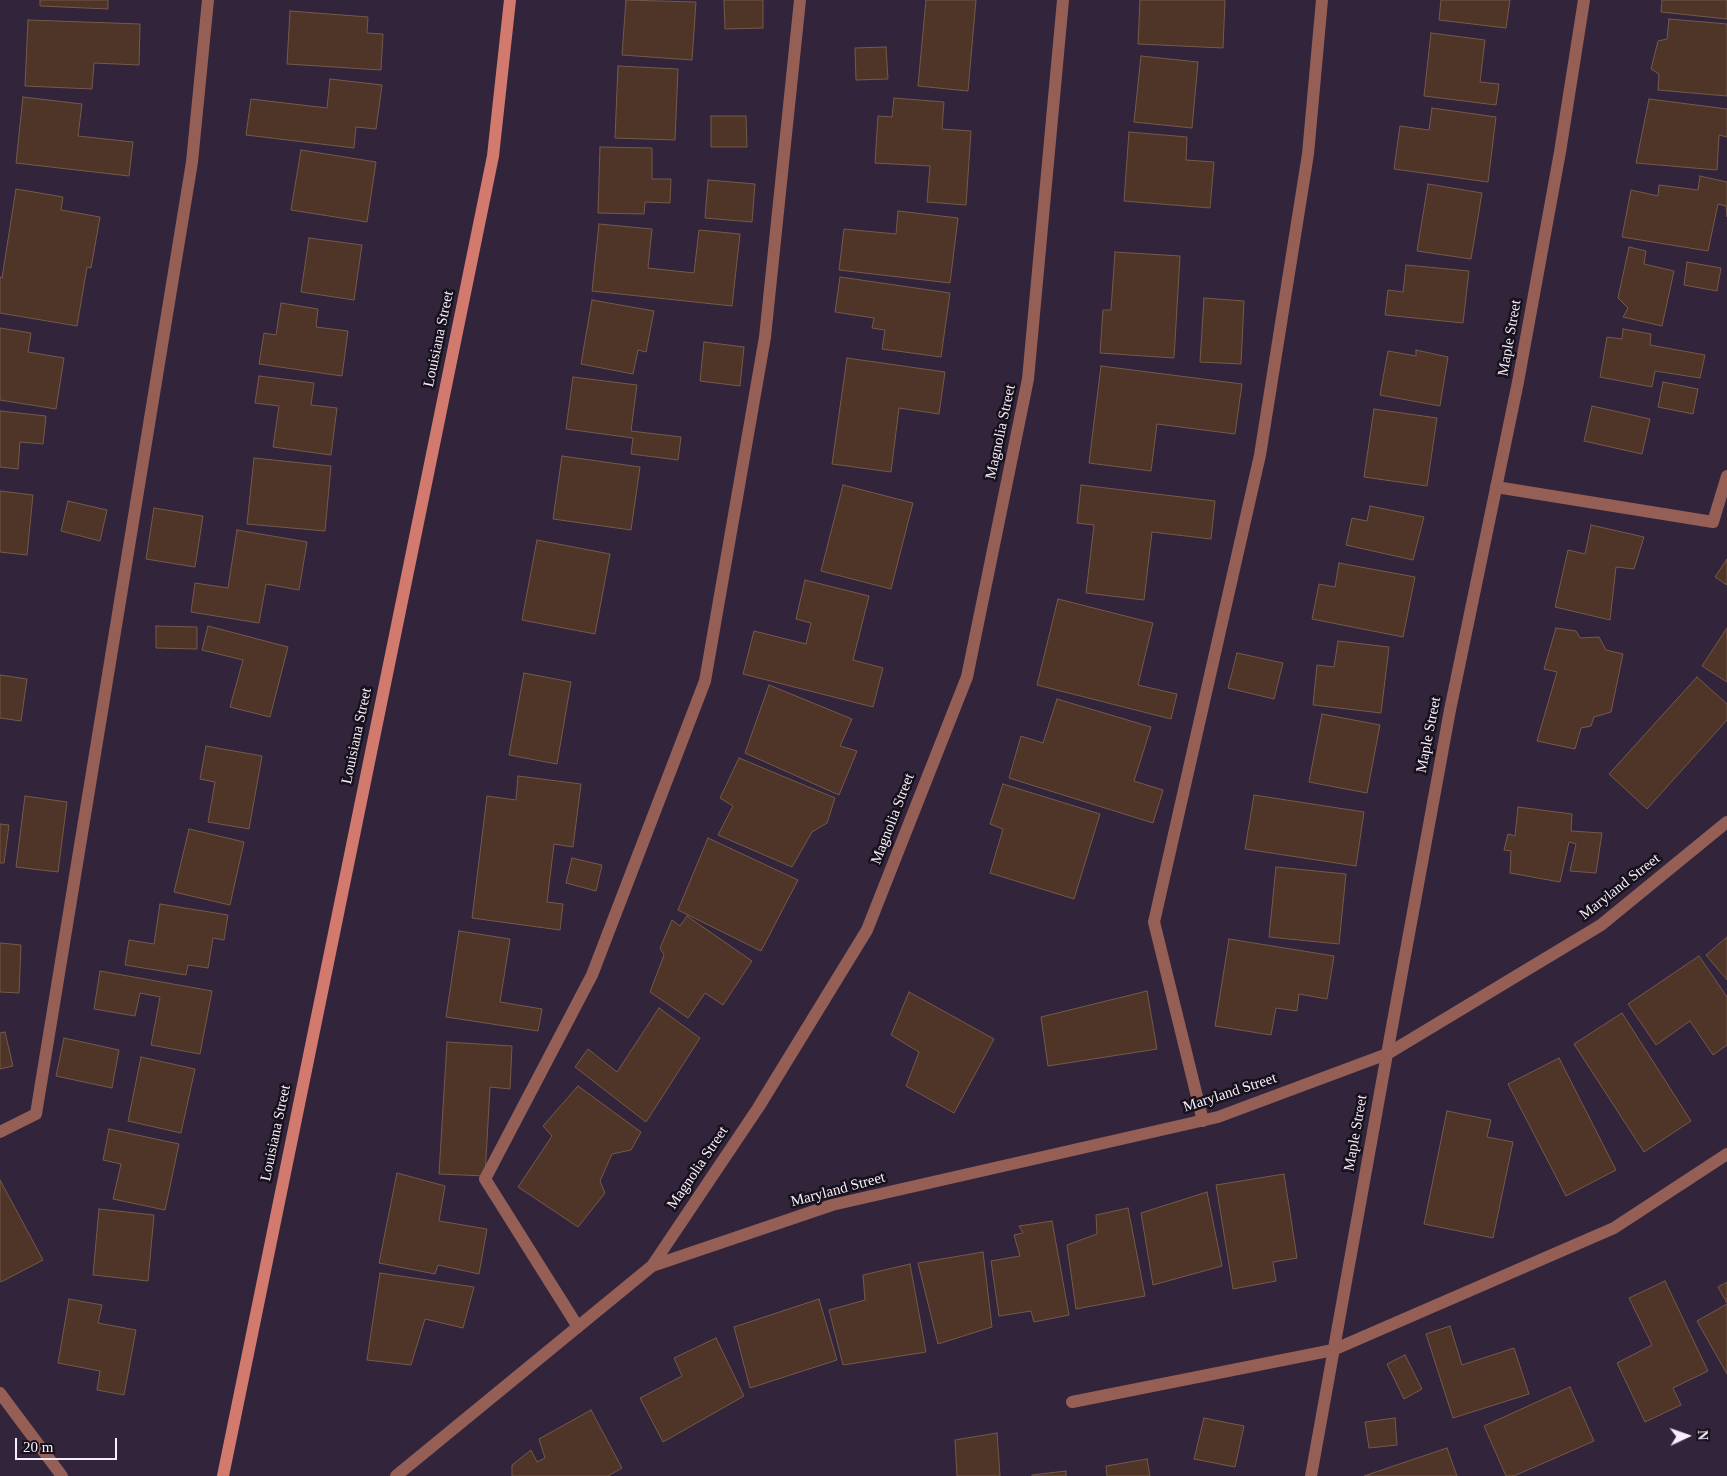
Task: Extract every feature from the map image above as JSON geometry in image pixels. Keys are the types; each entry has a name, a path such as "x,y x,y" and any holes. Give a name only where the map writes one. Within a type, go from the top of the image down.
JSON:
{"street":[{"path":"0,1132 36,1114 192,162 208,0"},
{"name":"Louisiana Street","path":"223,1476 492,156 510,0"},
{"path":"578,1327 486,1179 592,975 705,681 765,337 800,0"},
{"name":"Magnolia Street","path":"396,1476 652,1266 758,1108 867,930 967,676 1028,379 1063,0"},
{"path":"1203,1121 1154,922 1260,455 1308,154 1322,0"},
{"name":"Maple Street","path":"1311,1476 1386,1054 1450,710 1518,382 1558,161 1584,0"},
{"path":"1496,487 1713,522 1727,476"},
{"name":"Maryland Street","path":"652,1266 832,1205 1218,1117 1386,1054 1601,925 1727,822"},
{"path":"1072,1402 1333,1350 1614,1228 1727,1154"},
{"path":"0,1393 62,1476"}],"building":[{"path":"40,0 108,0 108,9 40,6"},
{"path":"626,0 696,2 692,60 622,55"},
{"path":"724,0 763,0 763,28 725,29"},
{"path":"926,0 976,0 968,91 918,86"},
{"path":"1140,0 1225,0 1223,48 1138,44"},
{"path":"1441,0 1510,0 1506,28 1439,20"},
{"path":"1662,0 1727,0 1727,19 1661,12"},
{"path":"290,11 368,17 367,33 383,34 381,70 287,64"},
{"path":"1669,19 1727,24 1727,96 1658,90 1659,74 1651,69 1658,41 1667,39"},
{"path":"28,20 140,24 139,65 94,63 92,89 25,86"},
{"path":"1431,33 1485,40 1480,82 1499,84 1496,105 1424,96"},
{"path":"886,47 888,79 856,80 855,48"},
{"path":"1141,56 1198,62 1192,128 1134,122"},
{"path":"618,66 678,69 675,140 615,138"},
{"path":"330,79 382,85 376,129 356,127 354,148 246,135 251,99 327,108"},
{"path":"23,97 82,104 78,136 133,142 129,176 16,163"},
{"path":"894,98 944,102 942,129 971,131 966,205 927,202 930,166 875,163 878,116 892,117"},
{"path":"1649,99 1727,109 1727,137 1719,135 1717,170 1636,163"},
{"path":"1432,108 1496,117 1488,182 1394,169 1400,126 1429,130"},
{"path":"711,116 746,116 747,147 711,147"},
{"path":"1129,132 1187,137 1186,160 1214,162 1210,208 1124,201"},
{"path":"600,147 652,148 652,179 671,179 670,203 645,202 644,214 598,213"},
{"path":"301,150 376,162 367,222 291,210"},
{"path":"1700,176 1727,182 1727,217 1726,206 1718,204 1708,251 1622,237 1631,190 1658,196 1659,185 1698,190"},
{"path":"708,180 755,184 752,222 705,218"},
{"path":"1428,184 1482,193 1471,259 1417,251"},
{"path":"16,189 63,197 61,210 100,217 91,268 87,267 77,326 0,313 0,277 2,278"},
{"path":"898,211 958,218 950,283 839,270 844,229 896,234"},
{"path":"599,224 652,229 648,268 694,273 699,230 740,234 732,306 592,291"},
{"path":"309,238 362,245 354,300 301,292"},
{"path":"1629,247 1646,251 1644,264 1674,271 1662,326 1623,317 1628,308 1618,298"},
{"path":"1115,252 1180,256 1174,358 1100,353 1103,310 1111,310"},
{"path":"1687,262 1721,268 1717,291 1684,285"},
{"path":"1406,265 1469,271 1463,323 1385,315 1388,290 1403,292"},
{"path":"840,277 950,293 941,357 882,349 885,330 872,328 874,318 835,312"},
{"path":"1204,298 1244,301 1241,364 1200,362"},
{"path":"592,300 654,311 646,352 638,350 633,374 581,364"},
{"path":"281,303 318,309 316,327 348,331 342,376 259,364 264,333 276,335"},
{"path":"0,328 31,333 28,352 64,358 56,409 0,400"},
{"path":"1623,329 1651,334 1650,345 1705,355 1700,378 1655,371 1652,387 1600,377 1607,337 1622,339"},
{"path":"704,342 744,347 740,386 700,381"},
{"path":"1416,350 1448,357 1440,406 1380,395 1388,351 1416,356"},
{"path":"847,358 945,372 939,414 899,408 891,472 832,464"},
{"path":"1101,366 1242,384 1235,434 1157,424 1151,471 1089,463"},
{"path":"259,376 314,383 311,405 337,408 331,455 273,447 279,406 255,403"},
{"path":"573,377 637,385 631,431 681,437 678,460 631,454 633,438 566,429"},
{"path":"1663,382 1698,389 1693,414 1658,407"},
{"path":"1592,406 1650,419 1642,454 1584,441"},
{"path":"1374,409 1437,418 1427,486 1364,477"},
{"path":"0,411 46,416 43,444 20,442 18,469 0,467"},
{"path":"562,456 640,467 631,530 553,519"},
{"path":"254,458 331,466 325,531 247,524"},
{"path":"843,485 913,503 891,589 821,571"},
{"path":"1081,485 1215,501 1211,539 1152,532 1144,600 1086,593 1094,525 1077,523"},
{"path":"0,491 33,495 27,555 0,552"},
{"path":"68,501 107,510 100,541 61,531"},
{"path":"1370,506 1424,517 1413,560 1346,545 1352,518 1367,521"},
{"path":"154,508 203,516 195,567 146,559"},
{"path":"1591,525 1644,537 1634,569 1616,567 1610,620 1555,607 1568,550 1585,554"},
{"path":"237,530 307,542 299,590 266,584 259,623 191,612 195,583 228,588"},
{"path":"537,540 610,554 595,634 522,620"},
{"path":"1727,559 1727,585 1715,577"},
{"path":"1339,563 1415,577 1403,637 1312,619 1319,584 1335,587"},
{"path":"805,580 869,596 853,660 883,668 873,707 743,674 754,631 806,644 811,623 796,619"},
{"path":"1058,599 1153,623 1138,685 1177,694 1171,719 1037,685"},
{"path":"156,626 197,627 197,649 156,648"},
{"path":"208,626 288,647 270,717 230,707 243,660 202,650"},
{"path":"1556,628 1576,631 1580,638 1599,637 1606,650 1623,654 1611,712 1594,717 1591,726 1581,728 1575,749 1537,741 1557,672 1544,669"},
{"path":"1727,628 1727,682 1702,666"},
{"path":"1338,641 1389,647 1381,713 1313,705 1317,665 1334,667"},
{"path":"1237,653 1283,663 1274,699 1228,688"},
{"path":"524,673 571,682 557,764 509,755"},
{"path":"0,675 27,679 21,721 0,718"},
{"path":"1697,677 1727,704 1727,720 1647,809 1609,774"},
{"path":"769,685 852,719 840,746 857,751 839,795 745,753"},
{"path":"1057,699 1151,727 1134,781 1163,790 1153,823 1009,778 1021,736 1043,743"},
{"path":"1322,714 1380,725 1367,793 1309,782"},
{"path":"206,746 262,756 249,829 208,822 215,782 200,779"},
{"path":"739,758 835,798 827,823 812,832 792,867 718,835 733,806 720,798"},
{"path":"518,776 581,784 573,847 554,844 547,902 563,904 560,930 472,918 487,796 516,800"},
{"path":"1003,784 1100,814 1074,899 990,873 1003,829 990,824"},
{"path":"1254,795 1364,812 1356,866 1245,849"},
{"path":"25,796 67,802 58,872 16,867"},
{"path":"1518,807 1572,814 1571,831 1602,833 1596,873 1570,871 1576,844 1569,842 1560,882 1510,873 1511,851 1504,850 1508,834 1515,836"},
{"path":"0,824 9,825 4,863 0,863"},
{"path":"189,829 244,842 230,905 174,892"},
{"path":"708,838 798,880 761,951 678,910"},
{"path":"572,858 602,865 596,891 566,883"},
{"path":"1276,867 1346,874 1339,944 1269,937"},
{"path":"160,904 228,915 224,940 213,938 208,968 188,965 186,975 125,965 129,940 154,944"},
{"path":"687,916 752,961 723,1005 705,993 688,1018 650,992 664,955 660,948 672,920 680,926"},
{"path":"459,931 510,939 500,1002 542,1009 538,1031 446,1017"},
{"path":"1727,937 1727,980 1706,955"},
{"path":"1229,939 1334,956 1327,999 1299,994 1297,1011 1276,1008 1271,1035 1215,1026"},
{"path":"0,943 21,945 19,993 0,992"},
{"path":"1699,956 1727,997 1727,1045 1713,1055 1690,1021 1656,1045 1628,1004"},
{"path":"100,971 212,991 200,1054 151,1045 160,997 140,993 135,1016 94,1009"},
{"path":"1147,991 1157,1049 1048,1066 1041,1017"},
{"path":"909,992 994,1039 954,1113 906,1086 919,1052 891,1035"},
{"path":"659,1008 700,1038 646,1122 575,1067 588,1049 617,1072"},
{"path":"1622,1013 1691,1121 1644,1152 1574,1044"},
{"path":"5,1032 13,1066 0,1069 0,1033"},
{"path":"64,1038 119,1050 112,1088 56,1076"},
{"path":"447,1042 512,1046 510,1089 490,1087 485,1176 439,1174"},
{"path":"141,1057 195,1069 181,1133 128,1121"},
{"path":"1559,1058 1616,1170 1566,1196 1508,1084"},
{"path":"578,1086 641,1132 631,1150 612,1154 600,1181 605,1193 578,1227 518,1187 552,1136 543,1126"},
{"path":"1447,1111 1491,1120 1487,1137 1513,1142 1493,1238 1424,1224"},
{"path":"109,1129 179,1144 165,1210 113,1199 121,1164 103,1160"},
{"path":"397,1173 445,1186 439,1221 487,1229 479,1274 438,1265 435,1274 379,1263"},
{"path":"1284,1174 1297,1258 1273,1262 1276,1281 1233,1289 1216,1185"},
{"path":"0,1180 43,1260 1,1282 0,1280"},
{"path":"1207,1192 1222,1266 1153,1285 1141,1213"},
{"path":"1128,1208 1145,1296 1076,1309 1067,1245 1097,1234 1096,1215"},
{"path":"99,1209 154,1215 148,1281 93,1275"},
{"path":"1052,1221 1069,1315 1034,1322 1031,1311 999,1316 991,1261 1020,1256 1014,1235 1023,1233 1019,1226"},
{"path":"983,1252 992,1327 938,1344 918,1263"},
{"path":"910,1264 926,1352 843,1365 829,1310 865,1300 863,1275"},
{"path":"380,1273 474,1287 463,1328 425,1319 411,1365 367,1360"},
{"path":"1665,1281 1708,1371 1673,1388 1681,1405 1645,1422 1617,1363 1652,1345 1629,1298"},
{"path":"1727,1282 1727,1303 1718,1287"},
{"path":"69,1299 102,1305 98,1323 136,1330 124,1395 97,1390 100,1371 58,1363"},
{"path":"819,1299 837,1360 750,1388 734,1327"},
{"path":"1727,1304 1727,1374 1697,1321"},
{"path":"1450,1326 1462,1365 1514,1348 1529,1394 1453,1418 1426,1334"},
{"path":"716,1338 744,1396 663,1442 640,1398 682,1376 674,1358"},
{"path":"1405,1355 1422,1389 1404,1399 1387,1364"},
{"path":"1570,1387 1594,1441 1514,1476 1506,1476 1484,1426"},
{"path":"591,1410 622,1468 608,1476 512,1476 512,1465 531,1450 537,1462 545,1458 539,1439"},
{"path":"1204,1418 1244,1426 1235,1467 1194,1459"},
{"path":"1395,1418 1397,1445 1369,1448 1365,1422"},
{"path":"997,1433 1000,1476 957,1476 955,1440"},
{"path":"1447,1448 1457,1476 1364,1476"},
{"path":"1147,1459 1150,1476 1107,1476 1106,1466"},
{"path":"1066,1471 1066,1476 1032,1476 1032,1475"}]}
